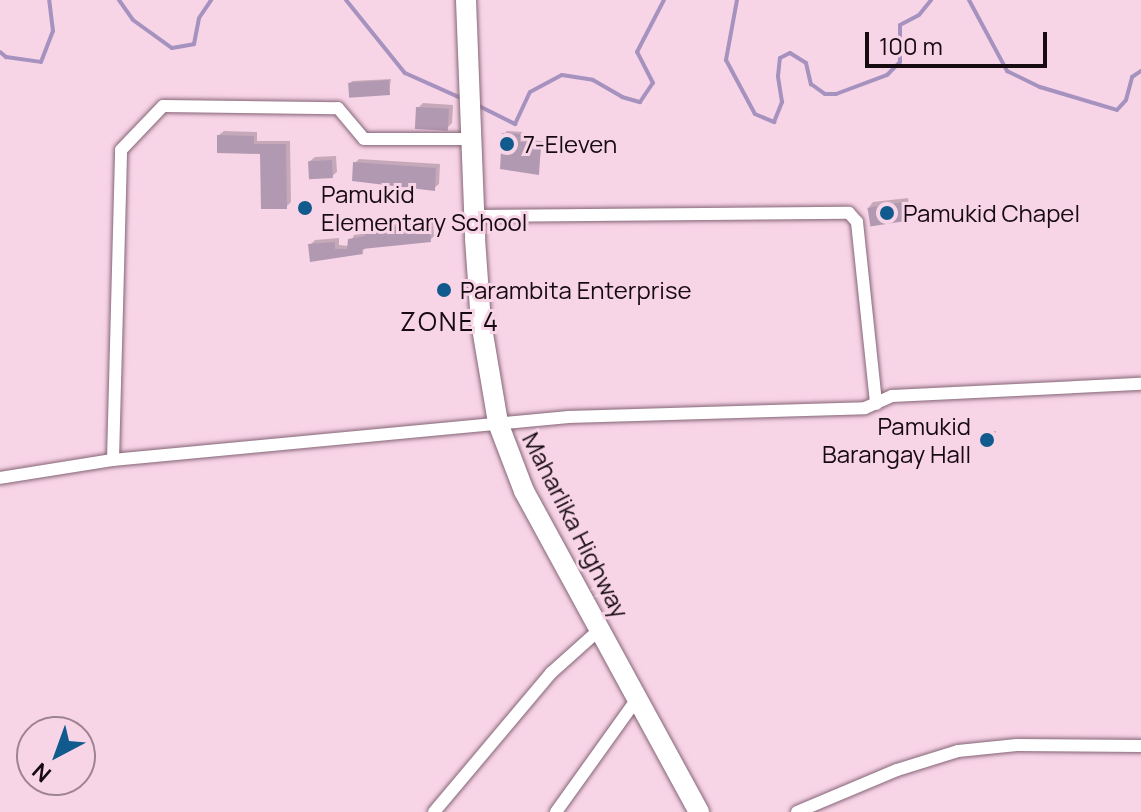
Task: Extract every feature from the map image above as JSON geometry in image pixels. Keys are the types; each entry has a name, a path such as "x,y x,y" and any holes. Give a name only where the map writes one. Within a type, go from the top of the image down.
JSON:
{"highway":[{"name":"Maharlika Highway","path":"466,0 481,322 498,423 524,491 699,812"}],"street":[{"path":"113,460 121,150 163,106 338,108 364,139 470,129"},
{"path":"474,216 849,213 857,222 876,404"},
{"path":"0,478 113,460 568,417 865,408 892,396 1141,384"},
{"path":"434,812 551,673 600,629"},
{"path":"556,812 637,699"},
{"path":"797,812 897,770 958,751 1017,745 1141,746"}],"building":[{"path":"389,80 390,95 349,98 348,83"},
{"path":"416,107 449,109 448,131 415,129"},
{"path":"502,133 520,134 520,142 541,143 539,175 500,169"},
{"path":"217,135 254,136 254,144 286,144 287,209 261,209 260,154 217,153"},
{"path":"332,160 333,178 309,179 308,161"},
{"path":"353,162 436,168 435,191 352,181"},
{"name":"Pamukid Chapel","path":"904,202 907,221 870,227 867,208"},
{"path":"429,225 431,242 362,249 363,254 310,262 308,244 335,242 335,249 347,249 348,239 365,236 365,229"},
{"name":"Pamukid Barangay Hall","path":"979,433 994,433 994,447 979,447"}],"waterway":[{"path":"0,52 6,57 41,62 53,31 49,0"},
{"path":"119,0 133,20 172,48 194,44 199,18 211,0"},
{"path":"346,0 405,73 463,99"},
{"path":"475,104 515,124 530,92 562,75 593,80 622,97 640,102 653,83 637,52 664,0"},
{"path":"737,0 726,60 755,114 774,122 782,102 778,76 780,58 790,53 806,63 811,84 825,94 836,94 887,75 900,62 900,25 919,15 931,0"},
{"path":"969,0 1007,71 1040,87 1117,110 1126,100 1132,77 1141,71"}],"place":[{"name":"7-Eleven","path":"507,144"},
{"name":"Pamukid Elementary School","path":"305,208"},
{"name":"Pamukid Chapel","path":"887,213"},
{"name":"Parambita Enterprise","path":"444,290"},
{"name":"Pamukid Barangay Hall","path":"987,440"}],"district":[{"name":"ZONE 4","path":"450,322"}]}
